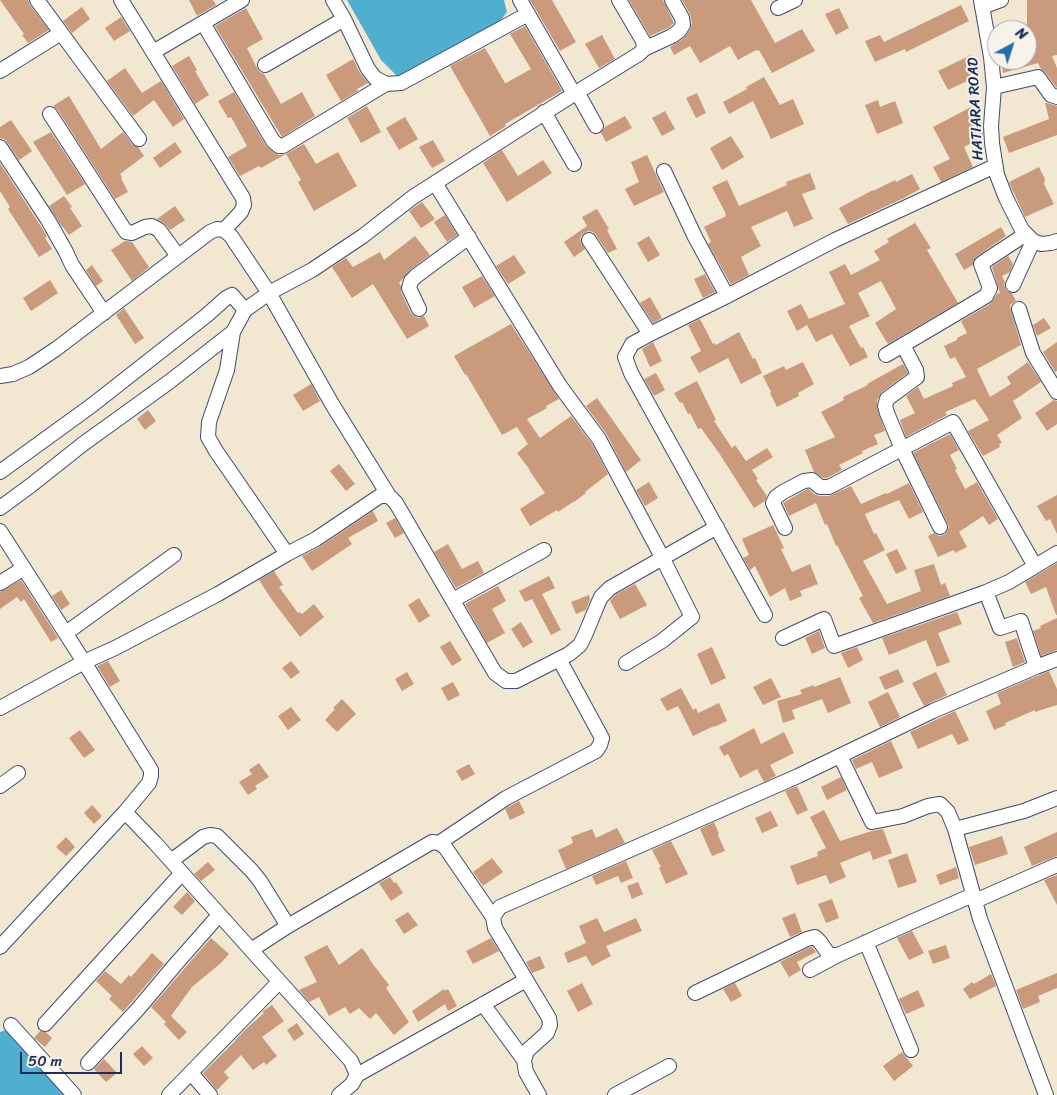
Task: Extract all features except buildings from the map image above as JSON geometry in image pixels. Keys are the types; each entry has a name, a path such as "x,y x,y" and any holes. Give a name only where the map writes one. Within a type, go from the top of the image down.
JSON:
{"street":[{"path":"37,0 139,139"},
{"path":"121,0 243,198 244,205 240,212 224,230"},
{"path":"333,0 368,69 375,78 386,84"},
{"path":"520,0 596,126"},
{"path":"619,0 642,41 644,49"},
{"path":"0,508 233,332 246,310 269,293 319,265 363,236 435,182 544,112 639,54 644,49 679,31 683,26 682,18 672,0"},
{"path":"778,8 795,0"},
{"path":"982,4 1001,0"},
{"path":"153,52 233,2"},
{"name":"HATIARA ROAD","path":"982,4 994,87 991,126 995,166 1006,198 1022,230 1030,237"},
{"path":"203,22 273,141 279,146 283,146 386,84 401,83 528,14"},
{"path":"265,65 344,19"},
{"path":"0,71 61,33"},
{"path":"994,87 1038,76 1051,95 1057,97"},
{"path":"544,112 574,164"},
{"path":"50,114 126,232 132,233 152,226 159,230 178,256"},
{"path":"0,147 48,220 72,265 104,313"},
{"path":"765,615 631,373 625,357 632,344 650,334 835,240 995,166"},
{"path":"664,171 695,237 727,296"},
{"path":"435,182 560,386 599,439 692,617 662,641 626,663"},
{"path":"0,376 13,374 56,349 210,232 217,229 224,230 231,236 269,293 332,404 389,496 396,503 495,673 506,681 516,681 569,654 580,645 586,635 596,606 601,597 610,588 716,528"},
{"path":"418,308 409,288 411,281 469,237"},
{"path":"1030,237 1041,244 1051,244 1057,241"},
{"path":"1014,285 1030,237"},
{"path":"886,355 986,296 990,288 981,264 984,260 1030,237"},
{"path":"589,240 650,334"},
{"path":"0,472 91,406 226,298 232,295 246,310"},
{"path":"1019,309 1033,353 1057,392"},
{"path":"233,332 227,370 209,422 208,437 287,554"},
{"path":"903,345 916,370 917,377 888,399 885,406 886,413 940,527"},
{"path":"785,528 773,503 776,497 804,480 812,480 820,487 829,487 953,422 1035,566"},
{"path":"0,708 84,662 115,648 218,594 316,539 380,496 389,496"},
{"path":"0,531 151,770 149,783 0,947"},
{"path":"453,600 544,550"},
{"path":"782,638 824,619 834,646 986,592 1009,582 1057,553"},
{"path":"66,634 174,555"},
{"path":"0,583 24,568"},
{"path":"986,592 1000,628 1021,622 1036,667"},
{"path":"439,843 506,798 596,751 600,746 602,738 559,659"},
{"path":"493,917 500,907 840,756 933,711 1036,667 1057,660"},
{"path":"840,756 872,822 903,816 928,806 940,804 948,812 955,829 980,919 1046,1095"},
{"path":"0,786 18,773"},
{"path":"955,829 1024,811 1057,798"},
{"path":"124,812 182,873 351,1061 357,1075"},
{"path":"171,861 203,837 210,835 218,836 252,870 288,926"},
{"path":"251,950 288,926 432,842 439,843 445,848 493,917 495,928 549,1018 550,1025 546,1033 527,1051 524,1060"},
{"path":"810,970 866,942 1057,864"},
{"path":"46,1024 182,873"},
{"path":"88,1063 138,1009 219,915"},
{"path":"696,993 807,939 815,937 827,952 838,955"},
{"path":"866,942 911,1050"},
{"path":"339,1095 352,1084 357,1075 526,980"},
{"path":"169,1095 279,982"},
{"path":"484,1004 524,1060 526,1072 539,1095"},
{"path":"11,1024 74,1095"},
{"path":"615,1095 669,1066"},
{"path":"191,1073 210,1095"}],"water":[{"path":"347,0 504,0 507,12 492,32 399,78 381,60"},
{"path":"11,1028 77,1095 0,1095 0,1032"}]}
